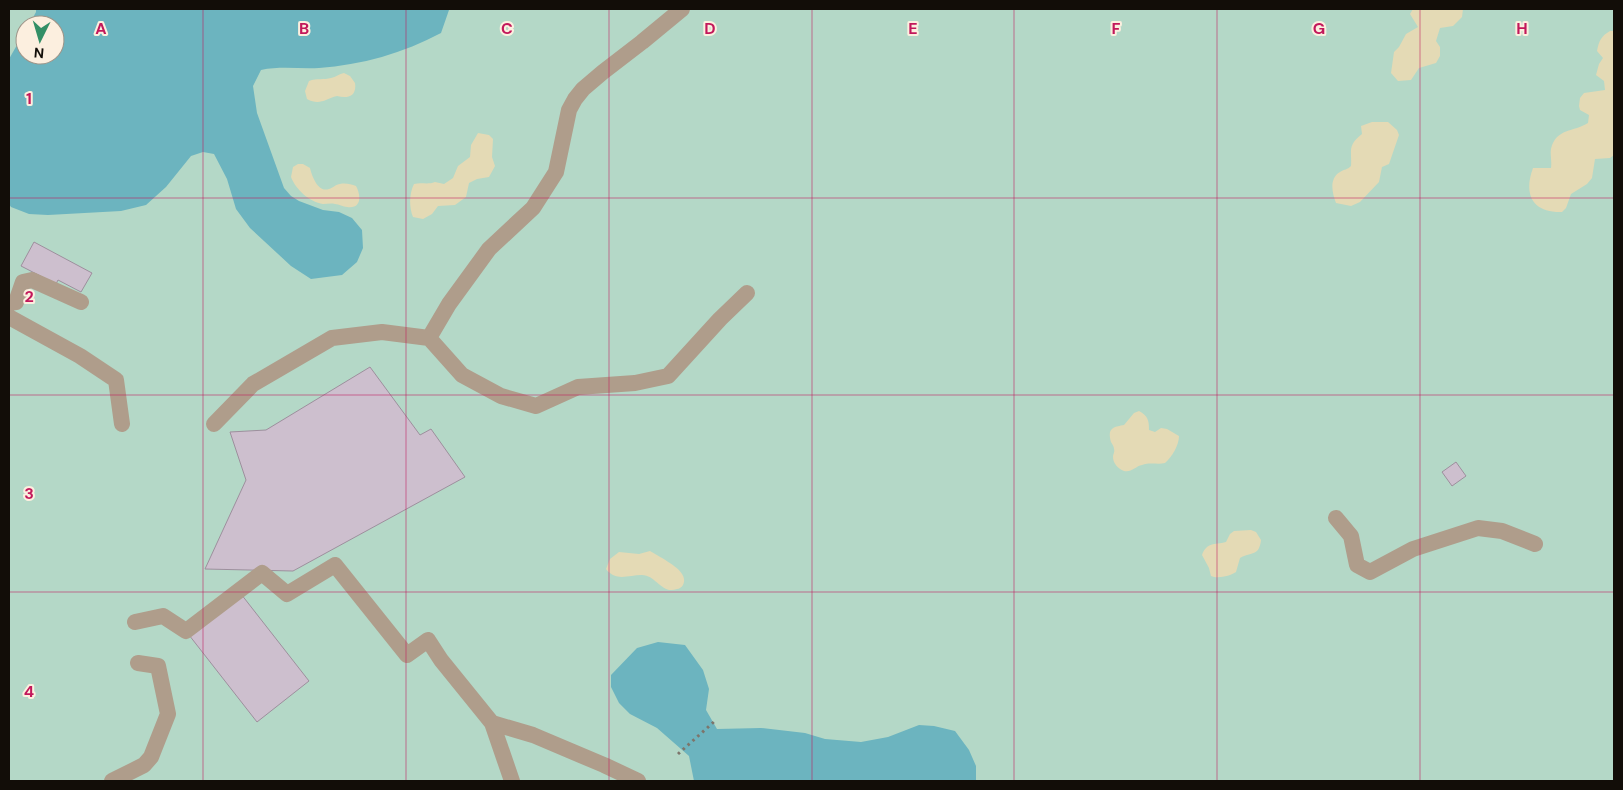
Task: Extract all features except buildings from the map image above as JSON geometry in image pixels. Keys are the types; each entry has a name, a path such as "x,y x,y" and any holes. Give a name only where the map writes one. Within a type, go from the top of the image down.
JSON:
{"lane":[{"path":"429,338 449,304 489,249 533,208 556,172 569,110 575,99 583,89 603,72 682,9"},
{"path":"9,302 16,302 23,282 32,280 81,302"},
{"path":"214,424 253,384 332,338 382,332 429,338 462,375 502,396 536,406 578,387 635,383 668,376 720,318 747,293"},
{"path":"9,317 80,356 116,380 122,424"},
{"path":"1336,518 1351,536 1357,564 1370,572 1413,549 1478,528 1502,531 1536,544"},
{"path":"135,622 163,616 186,631 262,573 287,594 335,565 407,655 428,640 441,660 492,723 512,781"},
{"path":"112,781 144,765 151,757 168,714 158,666 138,663"},
{"path":"492,723 533,734 638,781"}],"path":[{"path":"678,754 716,720"}],"green space":[{"path":"9,9 1614,9 1614,781 9,781"}],"sand":[{"path":"1413,9 1463,9 1462,17 1453,26 1440,28 1436,41 1440,47 1440,56 1436,63 1419,68 1411,80 1398,81 1391,73 1394,52 1406,34 1418,27 1410,14"},
{"path":"1610,31 1614,31 1614,155 1610,158 1595,159 1592,178 1587,184 1571,194 1566,208 1562,212 1552,212 1537,206 1533,201 1529,186 1533,168 1551,168 1551,149 1557,137 1588,123 1589,115 1580,110 1580,98 1584,93 1605,90 1604,81 1596,75 1603,58 1597,51 1601,39"},
{"path":"344,73 350,76 355,83 353,94 348,97 337,96 319,102 307,99 305,91 309,81 331,78"},
{"path":"1372,122 1388,122 1397,130 1399,135 1389,164 1382,167 1379,182 1360,202 1351,206 1336,203 1333,195 1334,178 1351,166 1351,148 1362,134 1361,126"},
{"path":"478,133 489,135 493,139 492,157 495,166 489,177 477,179 469,183 466,197 455,205 438,206 432,214 423,219 413,217 410,200 414,184 435,182 444,184 453,178 458,166 470,157 471,145"},
{"path":"303,164 310,168 316,183 322,189 329,189 342,184 356,186 359,193 358,204 346,207 338,204 318,203 308,198 300,191 291,177 293,167"},
{"path":"1139,411 1147,419 1149,430 1155,432 1161,428 1167,429 1179,436 1178,443 1173,454 1165,463 1145,464 1129,471 1124,471 1114,461 1110,431 1124,425 1134,413"},
{"path":"1251,530 1256,532 1261,540 1259,549 1240,558 1236,572 1227,576 1211,576 1202,555 1206,548 1226,542 1234,531"},
{"path":"650,551 680,571 683,575 684,584 679,589 667,589 651,578 642,575 618,577 606,569 610,559 619,552 639,554"}],"water":[{"path":"36,9 449,9 441,33 382,57 351,64 319,68 275,68 261,70 253,86 257,113 284,188 299,201 323,210 339,212 352,218 362,230 363,248 357,262 342,275 311,279 291,266 250,228 236,209 227,179 214,154 203,152 191,156 166,187 146,205 121,211 48,215 29,214 11,207 9,204 9,59 15,48 15,65 65,65 65,15 34,15"},
{"path":"658,642 685,645 703,670 709,689 706,710 717,729 761,728 805,733 825,739 861,742 888,737 919,725 934,726 955,731 969,750 976,766 976,781 694,781 689,756 657,728 630,714 619,703 611,687 611,675 637,648"}]}
